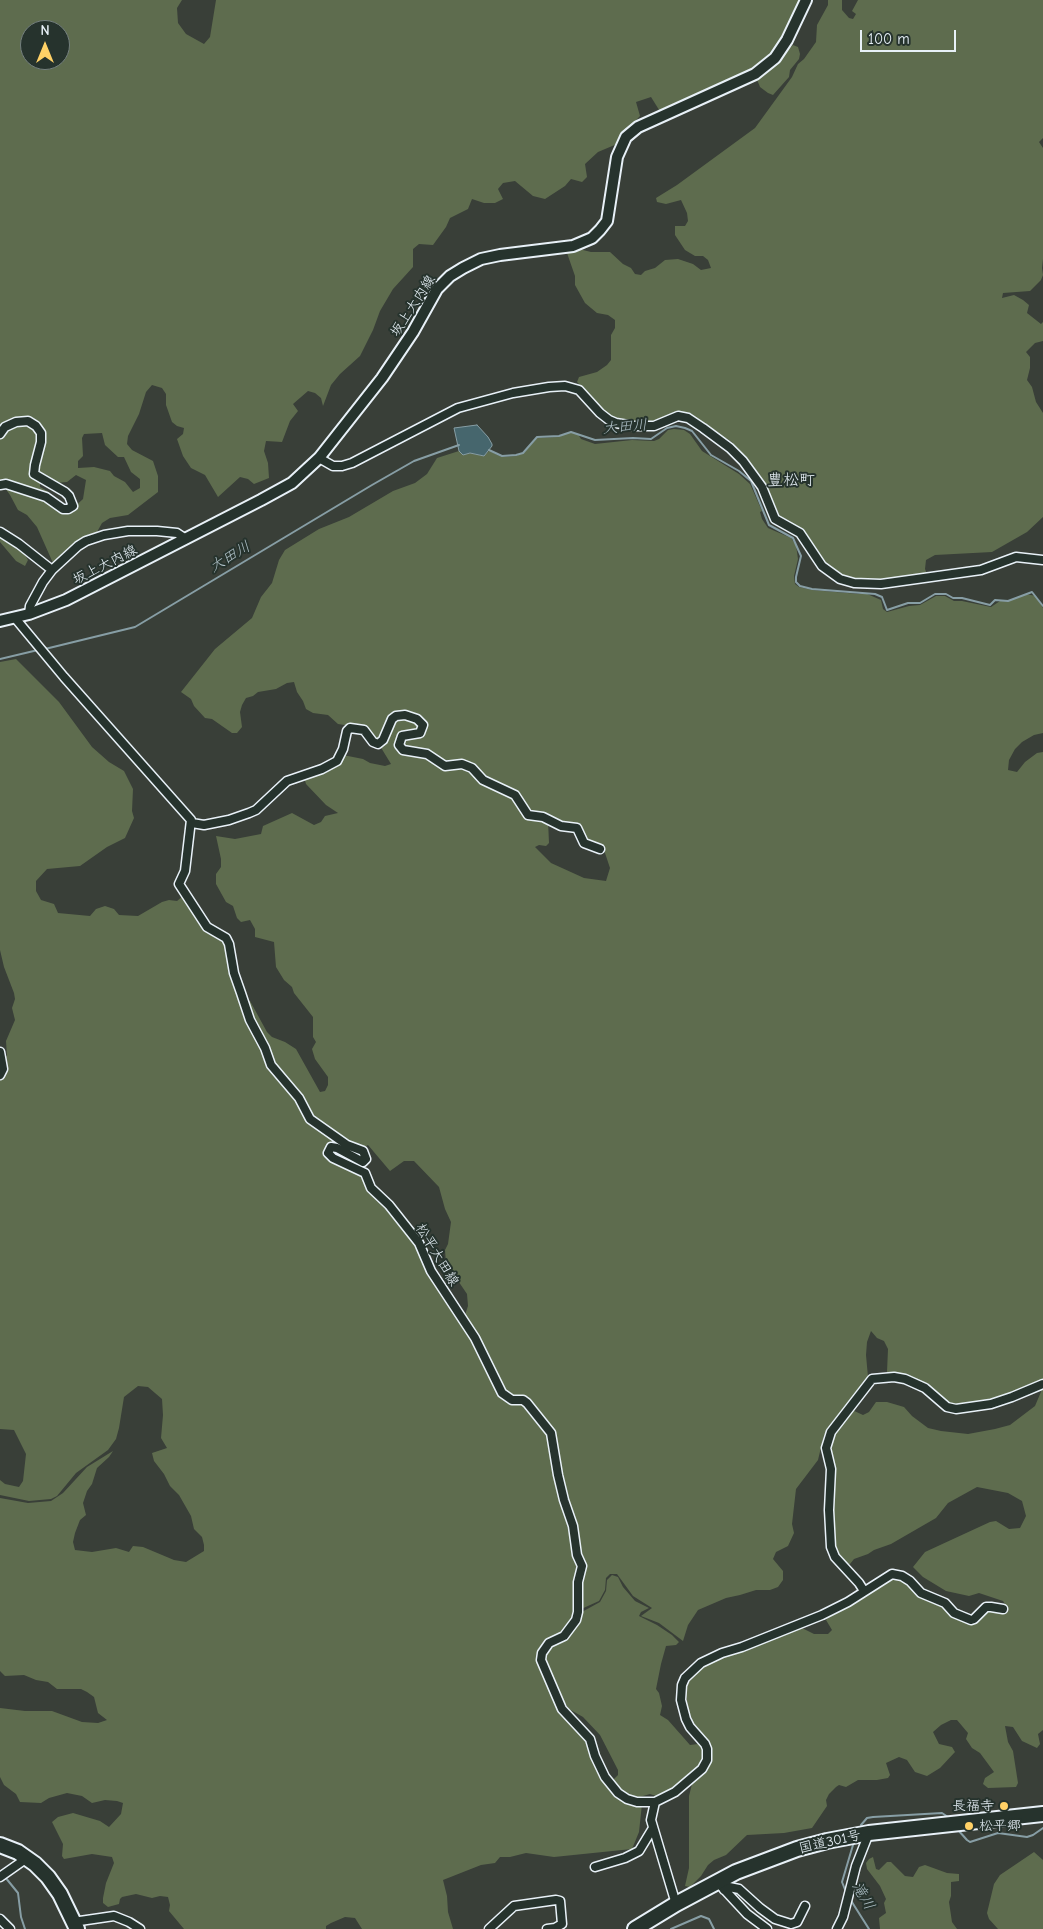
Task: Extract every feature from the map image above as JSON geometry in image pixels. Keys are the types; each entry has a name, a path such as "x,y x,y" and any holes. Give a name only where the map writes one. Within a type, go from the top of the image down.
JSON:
{"highway":[{"name":"国道301号","path":"635,1929 676,1904 720,1886 753,1864 797,1849 869,1833 1043,1814"},
{"path":"0,1845 18,1852 41,1869 53,1884 75,1926"}],"main road":[{"name":"坂上大内線","path":"0,621 29,614 66,600 284,489 319,458 382,378 438,290 450,276 481,259 573,246 592,238 607,221 617,158 626,137 638,127 760,70 775,58 787,40 806,0"}],"street":[{"path":"319,458 333,466 352,464 458,408 513,393 565,386 579,390 600,413 616,423 634,426 654,426 678,416 688,418 703,428 730,448 743,461 762,487 775,519 800,533 822,566 840,579 868,584 890,583 981,570 1016,557 1043,560"},
{"path":"0,434 5,427 16,422 28,421 36,426 41,433 41,442 34,474 65,492 73,506 63,509 46,496 6,484 0,485"},
{"path":"29,614 30,606 52,570 86,541 104,535 128,531 177,532 186,539"},
{"path":"0,532 19,544 52,570"},
{"path":"15,618 46,656 178,804 192,823 204,825 229,820 256,810 287,781 322,769 337,761 343,749 347,731 350,728 364,730 373,742 378,744 383,740 392,719 396,716 405,715 417,719 423,725 420,733 402,736 399,745 403,750 427,754 444,766 459,764 472,768 482,780 515,795 527,814 543,817 561,826 576,828 582,840 589,846 600,849"},
{"name":"松平大田線","path":"192,823 185,871 179,884 207,927 226,938 229,944 234,973 247,1011 265,1048 270,1065 299,1098 310,1119 346,1145 363,1152 366,1159 363,1162 337,1148 331,1147 328,1152 333,1158 365,1173 371,1188 388,1205 419,1243 431,1271 475,1338 502,1393 512,1400 523,1400 527,1403 551,1433 564,1500 573,1526 582,1566 578,1582 577,1618 564,1636 549,1643 542,1653 541,1660 562,1710 590,1739 595,1756 605,1777 614,1789 623,1797 632,1801 643,1803 655,1802"},
{"path":"0,1052 3,1069 0,1076"},
{"path":"864,1591 835,1557 831,1547 828,1510 831,1469 827,1444 830,1432 872,1379 894,1377 905,1379 925,1388 947,1407 956,1409 990,1404 1043,1384"},
{"path":"676,1904 651,1820 655,1802 675,1792 698,1774 707,1760 706,1744 690,1727 683,1710 681,1692 685,1678 701,1663 722,1652 742,1647 822,1615 892,1574 897,1574 910,1581 922,1593 945,1603 954,1614 971,1620 986,1608 1003,1609"},
{"path":"595,1866 625,1858 639,1851 653,1828"},
{"path":"837,1929 843,1917 856,1866 869,1833"},
{"path":"0,1877 27,1858"},
{"path":"720,1886 739,1889 775,1919 791,1924 797,1922 805,1906"},
{"path":"720,1886 747,1914 767,1929"},
{"path":"489,1929 514,1906 560,1901 562,1924 556,1928 547,1929"},
{"path":"75,1926 114,1916 140,1929"},
{"path":"0,1919 10,1929"}],"green space":[{"path":"0,0 182,0 177,8 178,23 186,34 204,44 210,37 216,0 800,0 782,39 769,58 752,70 729,83 696,95 661,113 651,97 636,102 640,116 622,135 617,144 598,152 585,164 587,177 582,182 571,179 565,186 545,199 533,196 515,181 503,183 498,189 503,199 495,203 484,203 472,199 468,209 450,218 433,245 419,244 413,249 413,267 393,289 380,311 360,356 331,385 323,406 321,398 315,393 308,391 293,404 298,411 290,421 282,442 266,441 264,451 268,463 269,478 254,484 248,479 240,477 218,497 205,475 191,468 183,456 177,439 183,434 184,428 172,422 166,405 166,394 162,388 152,385 146,392 139,414 128,436 127,444 132,450 153,461 158,476 158,492 128,515 110,518 102,523 97,532 85,536 53,563 37,527 27,515 18,510 0,481","holes":["102,433 105,445 118,457 124,457 131,472 140,479 140,488 133,492 125,482 114,476 110,471 94,467 78,468 78,461 83,456 82,438 84,434","76,475 86,480 83,499 71,510 58,508 49,492 40,487 40,482 47,479 55,483 67,482"]},
{"path":"828,0 842,0 842,10 849,18 853,19 856,14 852,11 858,0 1043,0 1043,138 1039,142 1043,148 1043,275 1041,280 1030,291 1003,293 1002,298 1014,295 1023,300 1029,305 1027,313 1041,324 1043,322 1043,341 1035,343 1026,352 1030,357 1027,380 1043,413 1043,517 1027,532 992,552 935,555 926,560 925,569 927,574 881,581 852,579 843,576 824,563 790,521 776,515 732,447 733,443 726,438 721,439 692,418 654,423 628,423 611,418 577,382 579,377 597,372 611,360 611,335 615,328 615,320 608,315 597,313 585,303 575,285 575,276 567,253 579,249 591,252 610,252 623,264 631,268 635,274 641,275 665,260 678,259 693,264 701,270 711,268 708,260 703,256 695,256 685,250 675,235 675,226 685,226 688,221 687,213 681,200 666,204 657,202 656,198 677,185 755,128 792,77 798,64 816,42 817,25 828,5"},
{"path":"793,45 798,47 799,59 790,70 789,77 773,95 768,93 760,87 756,77"},
{"path":"668,430 684,430 690,434 702,451 739,474 750,484 762,511 760,512 762,519 768,528 791,538 796,545 798,559 794,576 795,584 799,587 812,590 865,593 881,600 883,609 887,612 920,605 936,596 945,596 954,601 991,607 1000,601 1008,601 1026,594 1036,596 1043,608 1043,733 1034,735 1015,749 1009,760 1008,770 1017,772 1025,762 1037,753 1043,752 1043,1381 998,1400 959,1408 952,1407 918,1383 897,1376 885,1376 887,1372 888,1349 884,1341 877,1338 871,1331 867,1342 866,1355 868,1377 854,1399 824,1435 818,1460 796,1489 792,1524 794,1533 788,1546 776,1552 773,1559 783,1571 783,1580 778,1587 770,1590 756,1590 726,1598 698,1610 688,1625 683,1641 659,1623 641,1616 652,1608 633,1596 617,1574 610,1574 606,1578 605,1590 599,1601 579,1610 579,1582 583,1567 577,1551 574,1525 562,1492 552,1433 525,1400 509,1397 502,1391 464,1318 468,1306 467,1294 446,1263 445,1250 448,1244 451,1222 439,1187 414,1161 404,1161 390,1171 368,1145 363,1148 350,1145 311,1118 301,1097 275,1069 267,1046 254,1022 246,1001 250,1001 267,1032 272,1037 296,1049 320,1092 325,1091 328,1085 328,1077 315,1059 312,1049 316,1042 313,1037 313,1017 276,967 274,942 255,937 255,929 250,920 241,922 237,918 233,906 226,902 216,884 216,874 221,867 221,859 216,836 235,839 261,834 263,826 292,813 314,825 321,822 325,816 338,813 326,805 306,784 304,777 336,765 343,755 385,766 391,764 380,746 393,720 404,716 415,719 421,724 421,728 417,732 405,732 400,735 398,746 401,751 422,754 448,768 461,765 470,769 482,781 515,796 527,815 548,820 549,843 546,846 539,845 535,847 551,863 584,878 606,881 610,868 604,850 585,842 577,827 573,824 561,824 539,815 528,813 515,794 482,779 472,767 458,762 445,764 426,753 404,749 400,743 402,738 420,735 424,730 424,724 415,716 404,713 395,715 390,720 382,739 376,741 364,728 338,724 328,715 313,713 306,709 294,682 287,683 276,689 258,692 246,698 240,712 242,727 237,733 232,733 212,719 205,718 194,706 191,699 181,692 215,649 252,618 261,597 272,583 279,560 285,550 319,529 349,517 393,491 415,483 427,474 437,458 459,451 463,455 470,453 483,456 489,451 502,457 516,456 524,453 537,438 559,437 569,432 578,434 581,439 595,444 632,440 654,441 659,439"},
{"path":"0,535 21,548 28,560 25,566 16,561 0,542"},
{"path":"16,659 59,702 92,747 109,762 124,771 133,789 132,811 134,818 125,838 107,847 80,866 47,869 36,881 36,891 41,900 54,904 58,913 90,916 96,909 105,906 114,909 119,915 138,916 162,902 169,900 177,901 183,896 205,928 224,939 257,1039 293,1092 307,1117 360,1151 363,1158 341,1148 327,1152 360,1172 378,1198 418,1244 463,1319 502,1393 521,1401 550,1433 581,1564 577,1612 572,1624 541,1652 557,1706 586,1736 608,1784 642,1804 639,1832 632,1849 554,1857 526,1853 510,1857 500,1857 495,1863 481,1865 443,1880 453,1929 362,1929 355,1918 345,1917 326,1926 326,1929 184,1929 169,1911 168,1897 152,1898 136,1894 122,1897 119,1904 108,1907 103,1903 103,1898 106,1883 114,1863 112,1857 92,1854 64,1859 62,1856 63,1844 52,1822 58,1817 73,1813 100,1821 109,1827 121,1814 123,1803 105,1800 92,1803 82,1796 67,1793 49,1798 41,1803 20,1802 16,1794 4,1785 0,1777 0,1708 25,1711 52,1711 82,1722 98,1723 107,1720 98,1713 94,1697 81,1689 57,1689 48,1682 24,1675 5,1676 0,1671 0,1498 28,1503 51,1501 63,1493 87,1467 113,1451 97,1468 92,1484 87,1491 83,1503 86,1515 80,1520 75,1533 73,1542 75,1550 92,1552 116,1548 129,1552 133,1546 143,1547 174,1560 186,1562 204,1551 202,1537 194,1529 191,1516 179,1495 170,1486 154,1461 152,1453 167,1448 161,1438 162,1399 148,1387 138,1386 124,1397 116,1439 108,1450 76,1473 57,1496 51,1499 29,1501 0,1495 0,1480 5,1484 19,1487 23,1481 26,1454 14,1430 0,1429 0,1053 1,1058 7,1056 6,1041 15,1020 12,1008 15,999 0,950 0,662"},
{"path":"1043,1387 1043,1730 1038,1734 1040,1744 1037,1748 1022,1741 1013,1727 1005,1726 1008,1742 1013,1751 1018,1783 1016,1787 988,1788 983,1784 985,1778 994,1772 980,1753 972,1748 966,1739 968,1733 957,1720 951,1720 933,1732 939,1744 952,1747 955,1752 940,1768 927,1776 915,1772 907,1760 899,1757 886,1763 890,1775 888,1778 858,1780 846,1787 839,1785 836,1787 829,1794 826,1800 827,1806 812,1828 784,1833 747,1835 726,1855 708,1865 701,1876 690,1887 685,1886 689,1868 689,1796 693,1780 708,1762 712,1747 707,1739 695,1728 688,1708 685,1689 686,1681 689,1677 713,1658 798,1626 814,1634 828,1634 832,1630 826,1620 835,1609 893,1576 901,1577 971,1621 987,1609 1004,1610 1005,1604 1003,1601 979,1593 969,1596 946,1591 923,1577 913,1567 925,1552 990,1522 996,1521 1009,1529 1020,1528 1026,1516 1022,1501 1008,1493 977,1487 948,1503 936,1518 891,1544 854,1559 850,1564 845,1565 834,1552 829,1439 850,1409 863,1415 869,1412 876,1402 887,1402 904,1407 912,1416 928,1428 968,1434 1010,1425 1035,1406"},
{"path":"612,1575 618,1577 623,1587 635,1601 649,1608 641,1612 639,1616 657,1625 679,1642 676,1645 666,1646 661,1664 656,1689 662,1706 660,1715 668,1720 690,1745 698,1744 704,1754 701,1766 677,1787 659,1797 650,1794 636,1798 625,1796 614,1785 614,1779 618,1775 618,1770 600,1735 583,1717 569,1709 562,1697 554,1689 542,1657 580,1613 600,1602 606,1591 607,1580"},
{"path":"1034,1852 1043,1860 1043,1929 998,1929 989,1919 987,1913 994,1884 1000,1875"},
{"path":"873,1857 876,1869 879,1870 887,1862 891,1862 905,1876 913,1877 919,1867 925,1865 947,1873 959,1874 959,1881 951,1882 949,1902 952,1922 957,1929 880,1929 879,1918 886,1913 884,1903 886,1899 880,1886 867,1869 866,1863"}],"water":[{"path":"477,425 488,437 492,446 484,456 470,453 463,455 459,451 454,428"}],"waterway":[{"name":"大田川","path":"489,450 502,456 516,455 523,453 537,437 559,436 571,432 595,440 651,439 667,428 676,426 685,428 692,431 711,455 739,471 751,481 769,525 793,538 801,556 796,577 796,582 800,586 812,589 875,594 882,597 887,610 908,603 920,603 935,594 946,594 953,598 962,598 990,605 995,600 1008,601 1032,592 1043,606"},
{"name":"大田川","path":"45,649 135,627 414,461 459,445"},
{"name":"大田川","path":"0,659 38,650"},
{"name":"滝川","path":"861,1825 867,1818 873,1817 942,1813 948,1817"},
{"name":"滝川","path":"958,1830 970,1842 998,1833 1027,1837 1043,1828"},
{"name":"滝川","path":"846,1892 842,1882 853,1845"},
{"name":"滝川","path":"5,1877 18,1893 21,1917 25,1929"},
{"name":"滝川","path":"850,1899 869,1929"},
{"name":"滝川","path":"671,1929 701,1916 709,1919 714,1929"}],"place":[{"name":"長福寺","path":"1004,1806"},
{"name":"松平郷","path":"969,1826"}],"district":[{"name":"豊松町","path":"791,480"}]}
